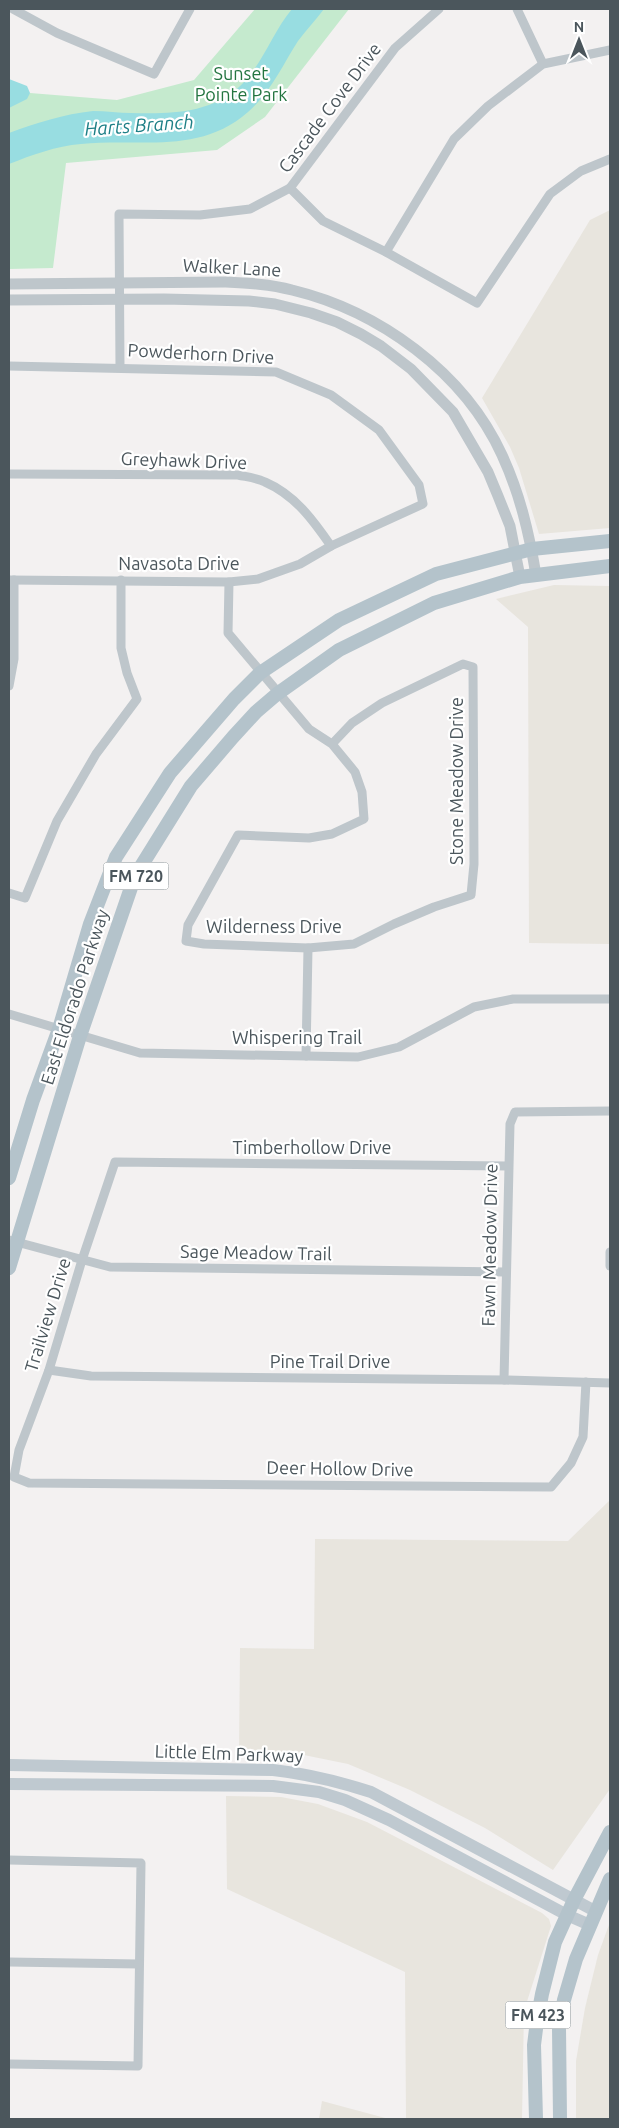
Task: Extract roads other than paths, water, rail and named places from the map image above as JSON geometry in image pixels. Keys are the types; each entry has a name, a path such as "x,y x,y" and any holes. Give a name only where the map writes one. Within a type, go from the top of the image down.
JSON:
{"main road":[{"name":"East Eldorado Parkway","path":"9,1178 33,1100 59,1029 90,924 116,856 170,773 234,699 260,673 339,620 436,574 515,552 610,541"},
{"name":"East Eldorado Parkway","path":"9,1268 13,1241 135,876 191,786 244,724 277,694 339,650 434,603 520,577 610,566"},
{"name":"Little Elm Parkway","path":"9,1765 273,1770 333,1779 371,1792 595,1911"},
{"path":"245,1770 245,1786"},
{"name":"Little Elm Parkway","path":"9,1784 294,1788 345,1800 390,1820 566,1915 590,1925"},
{"name":"FM 423","path":"536,2119 534,2045 542,1994 555,1942 566,1915 610,1832"},
{"name":"FM 423","path":"560,2119 559,2028 564,2000 576,1960 610,1879"}],"street":[{"path":"13,9 57,33 154,74 190,9"},
{"name":"Cascade Cove Drive","path":"119,283 119,214 200,215 250,209 290,188 395,48 439,9"},
{"path":"517,9 543,64"},
{"path":"386,252 454,139 488,106 543,64 610,50"},
{"path":"290,188 323,221 386,252 477,303 550,194 581,171 610,159"},
{"name":"Walker Lane","path":"9,284 225,282 258,284 290,289 320,297 350,309 401,339 444,375 482,420 506,464 523,510 536,575"},
{"path":"119,283 120,367"},
{"name":"Walker Lane","path":"9,300 225,300 275,304 337,322 381,346 411,369 454,412 488,472 510,526 520,577"},
{"name":"Powderhorn Drive","path":"9,366 276,372 331,395 379,430 419,485 423,504"},
{"name":"Greyhawk Drive","path":"9,474 238,475 264,482 287,495 309,514 331,546"},
{"name":"Navasota Drive","path":"12,580 229,582 258,579 300,564 331,546 423,504"},
{"path":"9,686 14,659 12,580"},
{"path":"9,893 24,898 57,821 96,754 137,699 126,673 122,648 121,580"},
{"path":"229,582 228,633 277,694 309,729 332,744"},
{"name":"Stone Meadow Drive","path":"332,744 352,723 382,703 463,664 473,667 474,864 471,895"},
{"name":"Wilderness Drive","path":"332,744 355,772 362,792 364,819 332,834 309,838 238,835 188,924 186,941 204,944 308,948 354,944 434,907 471,895"},
{"path":"306,1056 308,948"},
{"name":"Whispering Trail","path":"9,1014 140,1053 358,1056 399,1047 474,1007 513,999 610,999"},
{"name":"Fawn Meadow Drive","path":"504,1380 510,1124 515,1112 610,1111"},
{"name":"Timberhollow Drive","path":"115,1162 508,1166"},
{"name":"Trailview Drive","path":"14,1478 19,1450 49,1370 82,1260 115,1162"},
{"name":"Sage Meadow Trail","path":"13,1241 110,1267 506,1272"},
{"path":"610,1252 610,1266"},
{"name":"Pine Trail Drive","path":"49,1370 92,1376 504,1380 610,1383"},
{"name":"Deer Hollow Drive","path":"14,1478 28,1483 551,1487 571,1463 583,1437 586,1382"},
{"path":"9,1860 141,1863 138,2066 9,2064"},
{"path":"9,1962 139,1964"}],"water":[{"name":"Harts Branch","path":"292,9 324,9 298,41 263,96 248,112 229,125 210,134 169,142 72,145 44,151 9,164 9,133 40,122 71,114 93,111 126,113 174,112 215,103 239,87 247,79"},
{"path":"9,79 27,86 30,93 27,99 9,108"}],"park label":[{"name":"Sunset Pointe Park","path":"241,84"}]}
